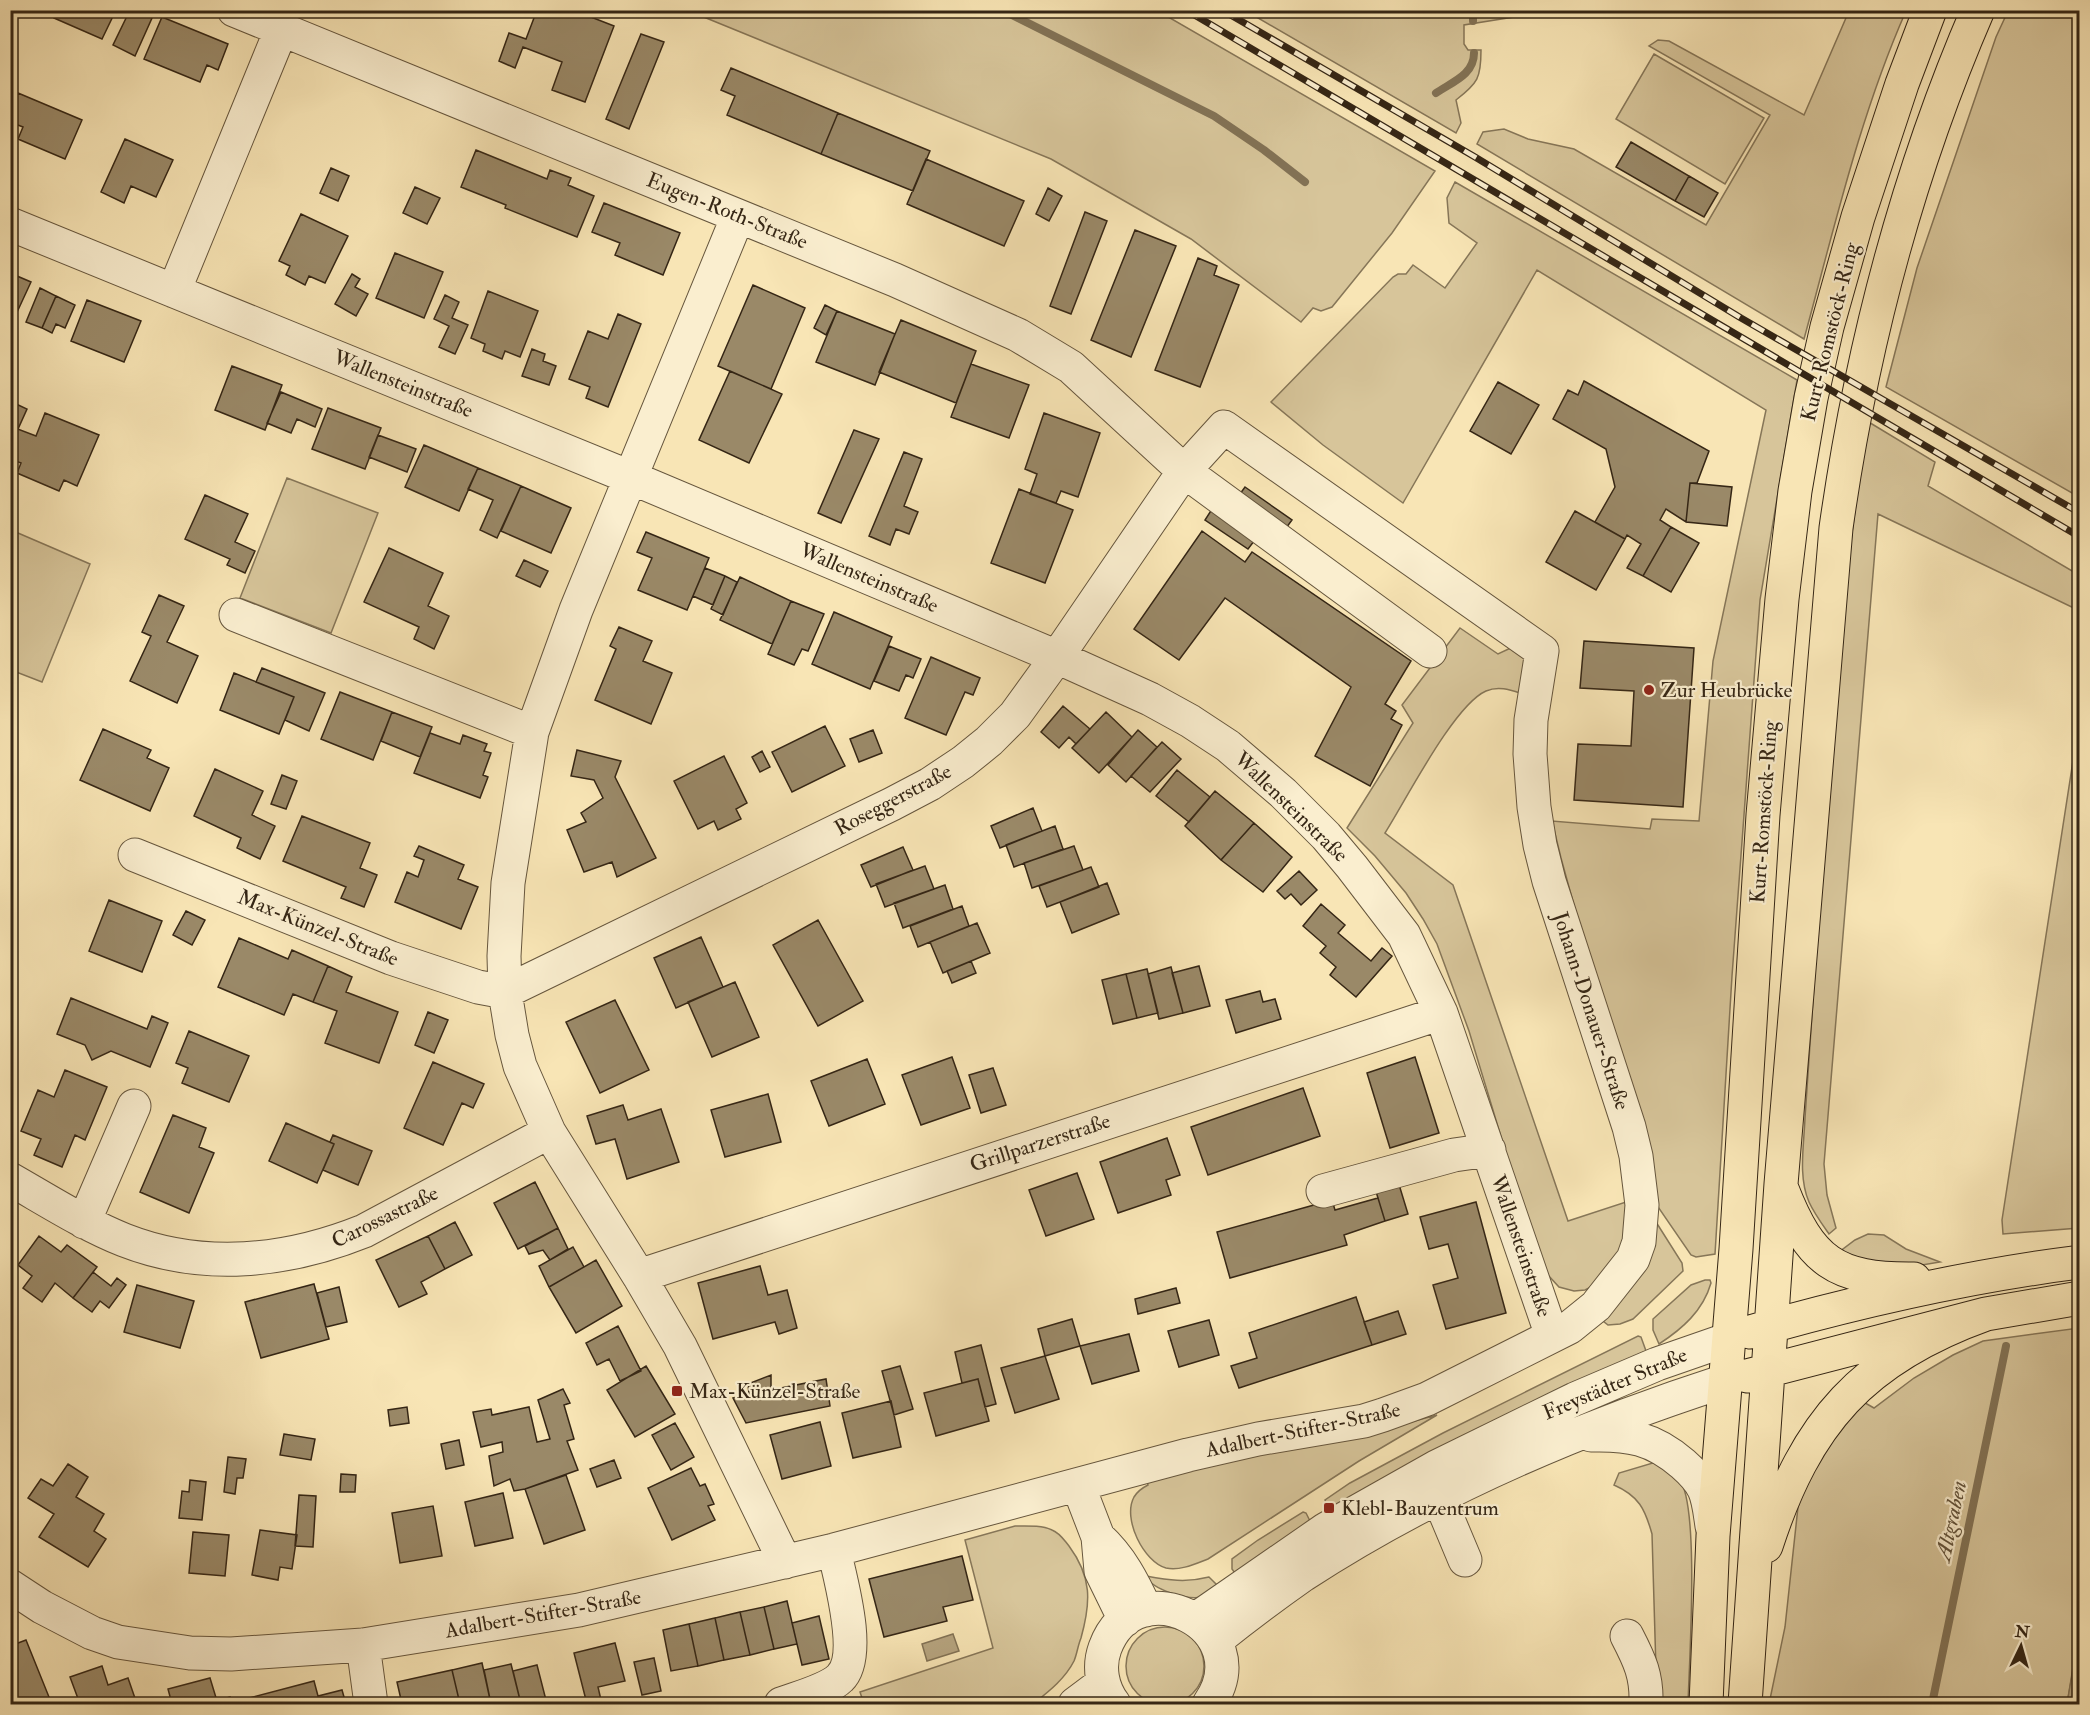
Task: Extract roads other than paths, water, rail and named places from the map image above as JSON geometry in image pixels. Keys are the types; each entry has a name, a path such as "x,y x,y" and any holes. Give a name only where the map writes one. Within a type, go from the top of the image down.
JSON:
{"main road":[{"name":"Kurt-Romstöck-Ring","path":"1706,1704 1713,1536 1736,1249 1762,815 1782,599 1795,490 1811,398 1855,228 1902,84 1930,10"},
{"name":"Kurt-Romstöck-Ring","path":"1752,1596 1781,1184 1830,582 1845,467 1877,320 1915,178 1940,106 1978,10"},
{"path":"1781,1184 1793,1215 1811,1246 1833,1265 1848,1272 1878,1279 1968,1278"},
{"name":"Freystädter Straße","path":"1729,1339 1828,1311 1968,1278 2079,1262"},
{"name":"Freystädter Straße","path":"1725,1382 1986,1314 2079,1298"},
{"path":"1745,1704 1752,1596 1767,1543 1789,1485 1808,1450 1840,1404 1858,1386 1898,1355 1939,1332 1986,1314"}],"street":[{"name":"Eugen-Roth-Straße","path":"234,10 895,280 981,318 1045,350 1071,367 1184,471 1430,651"},
{"path":"174,291 281,30"},
{"path":"738,216 576,610 532,732 508,883 504,956 505,992 520,1066 549,1132 680,1346 785,1562"},
{"name":"Wallensteinstraße","path":"10,224 632,478 1057,657 1150,699 1190,721 1228,746 1283,793 1326,836 1404,935 1441,1013 1552,1336"},
{"name":"Roseggerstraße","path":"505,992 930,784 963,762 989,741 1015,715 1184,471 1224,427 1542,651"},
{"path":"236,615 532,732"},
{"name":"Johann-Donauer-Straße","path":"1542,651 1531,720 1530,754 1530,778 1539,836 1549,881 1629,1127 1639,1178 1642,1222 1636,1251 1622,1276 1585,1316 1552,1336"},
{"name":"Max-Künzel-Straße","path":"135,855 391,958 450,978 505,992"},
{"name":"Grillparzerstraße","path":"639,1276 1441,1013"},
{"path":"84,1222 134,1106"},
{"name":"Carossastraße","path":"10,1179 84,1222 147,1248 177,1255 231,1260 264,1258 300,1252 364,1231 549,1132"},
{"path":"1323,1191 1454,1155 1489,1150"},
{"name":"Adalbert-Stifter-Straße","path":"10,1586 51,1612 92,1633 118,1642 190,1653 231,1654 363,1645 579,1610 834,1550 1143,1466 1258,1438 1364,1421 1427,1399 1552,1336"},
{"name":"Freystädter Straße","path":"1205,1630 1326,1529 1436,1467 1575,1399 1657,1364 1729,1339"},
{"name":"Freystädter Straße","path":"1205,1630 1304,1575 1376,1531 1526,1455 1660,1402 1725,1382"},
{"path":"1570,1437 1628,1436 1645,1440 1672,1454 1698,1479 1705,1491 1713,1536"},
{"path":"1078,1485 1098,1537 1114,1552 1124,1566 1136,1615"},
{"path":"1439,1498 1465,1560"},
{"path":"781,1704 832,1683 840,1678 848,1664 850,1632 834,1550"},
{"path":"1075,1704 1108,1694 1101,1662 1104,1650 1113,1634 1136,1615 1173,1609 1205,1630 1220,1654 1221,1669 1218,1688 1209,1704"},
{"path":"1627,1636 1645,1674 1646,1704"},
{"path":"363,1645 371,1704"}],"waterway":[{"path":"1002,10 1214,116 1264,150 1305,182"},
{"path":"1473,10 1473,21"},
{"path":"1436,93 1466,72 1473,61 1474,53"},
{"name":"Altgraben","path":"1932,1704 2006,1346"}],"railway":[{"path":"1186,10 2080,537"},
{"path":"1222,10 1475,157 1741,318 2080,513"}],"place":[{"name":"Zur Heubrücke","path":"1649,690"},
{"name":"Max-Künzel-Straße","path":"677,1391"},
{"name":"Klebl-Bauzentrum","path":"1329,1508"}]}
